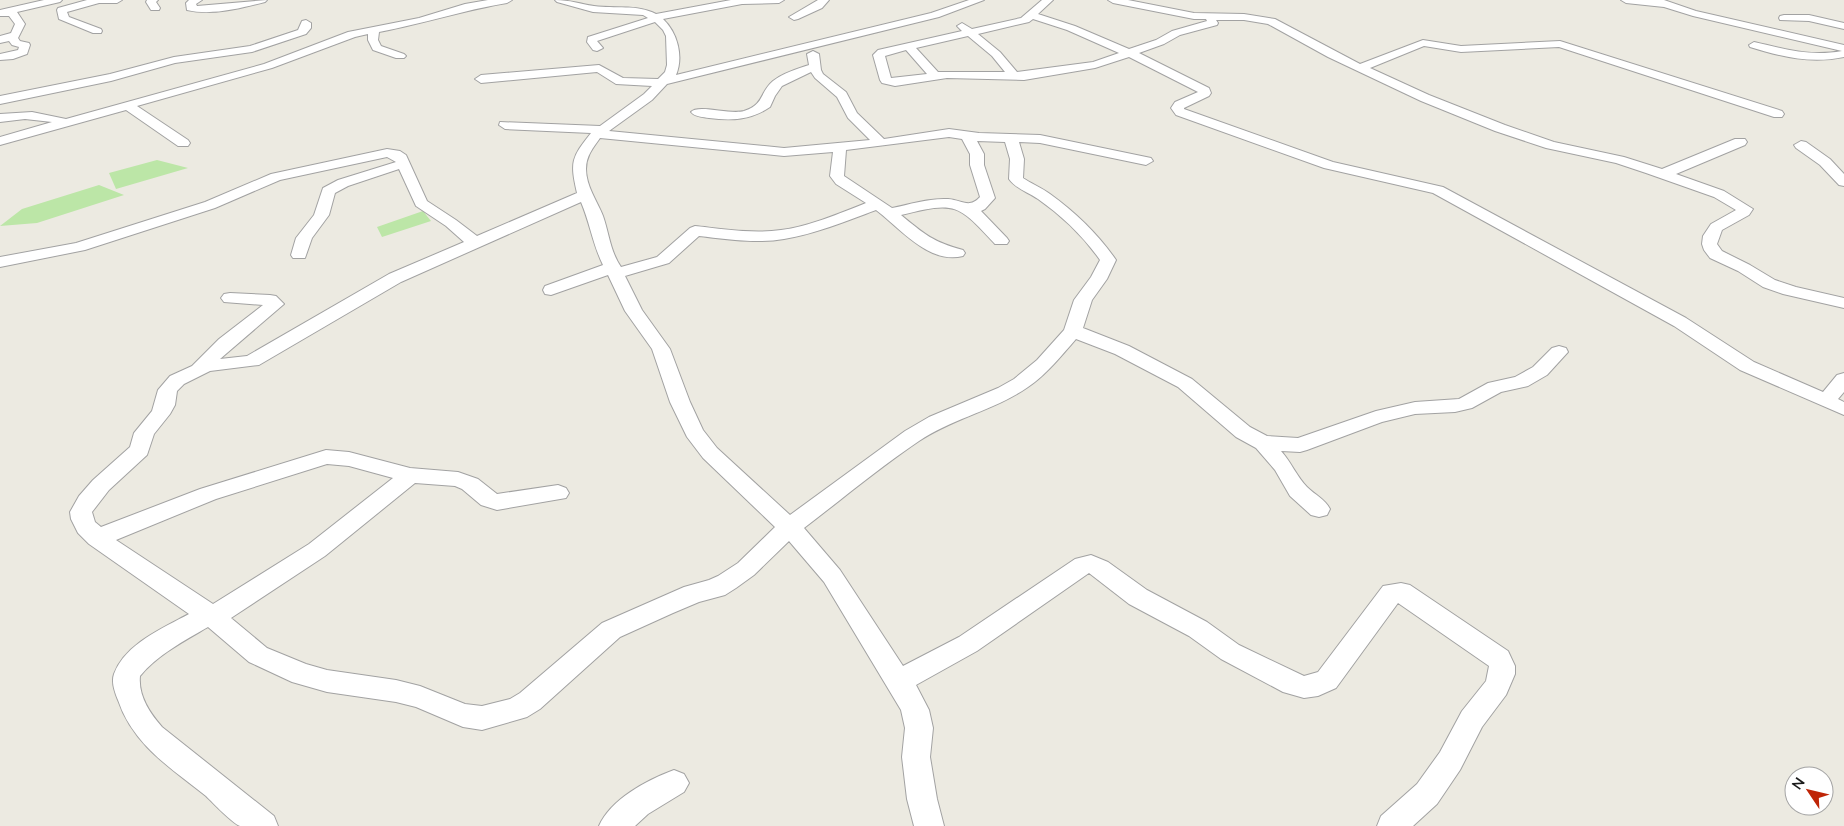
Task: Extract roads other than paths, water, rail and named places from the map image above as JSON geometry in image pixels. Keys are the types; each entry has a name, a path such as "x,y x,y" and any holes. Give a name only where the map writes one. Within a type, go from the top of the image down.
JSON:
{"street":[{"path":"3,12 50,0"},
{"path":"38,3 56,0"},
{"path":"97,31 64,18 62,10 94,1 117,0"},
{"path":"197,0 191,3 191,8 235,6 262,0"},
{"path":"0,142 64,122 283,62 344,37 432,18 470,3 507,0"},
{"path":"560,0 593,9 649,12 745,1 779,0"},
{"path":"794,18 818,6 824,0"},
{"path":"481,79 599,68 620,81 663,82 808,46 825,36 944,12 978,0"},
{"path":"1048,0 1019,22 888,49 879,55 886,80 896,82 947,74 1014,76 1095,65 1160,42 1176,33 1213,23 1202,17"},
{"path":"1113,0 1202,17 1244,17 1271,21 1320,49 1360,68 1426,98 1500,128 1551,145 1619,160 1725,196 1745,209 1744,212 1716,228 1713,232 1710,248 1716,255 1742,267 1758,279 1771,284 1844,302"},
{"path":"1626,0 1658,2 1844,48"},
{"path":"0,40 15,35 20,24 13,14 3,12"},
{"path":"597,48 592,39 649,12"},
{"path":"649,12 665,24 671,36 673,65 671,73 648,96 600,132 582,154 579,169 585,195 595,216 604,250 634,311 661,349 680,402 694,432 710,453 813,552 832,576 899,681 915,710 919,728 916,757 922,799 929,826"},
{"path":"944,12 996,54 1014,76"},
{"path":"1032,14 1071,28 1129,53 1184,78 1205,90 1205,94 1179,105 1177,108 1180,112 1329,165 1438,190 1680,322 1747,366 1844,409"},
{"path":"1748,25 1763,18"},
{"path":"1784,18 1809,18 1844,26"},
{"path":"1778,32 1809,18"},
{"path":"0,100 174,60 241,52 302,32 306,28 306,23"},
{"path":"374,30 373,40 377,48 400,56"},
{"path":"0,56 13,56 23,52 25,46 16,42 12,37"},
{"path":"1360,68 1423,43 1458,49 1560,44 1778,114"},
{"path":"262,45 268,57 283,62"},
{"path":"907,45 935,76"},
{"path":"1754,45 1798,58 1828,58 1844,54"},
{"path":"808,46 813,53 814,70 842,96 852,115 881,144"},
{"path":"697,112 732,118 755,111 766,104 769,93 778,82 815,66"},
{"path":"140,69 162,80 159,96"},
{"path":"127,105 183,143"},
{"path":"0,118 33,114 64,122"},
{"path":"505,124 600,132 784,152 881,144 939,133 1040,138 1146,161"},
{"path":"967,135 976,154 977,165 988,198 980,206 970,209"},
{"path":"585,195 474,242 379,287 252,360 218,364 187,374 171,386 160,414 144,434 140,450 101,485 87,501 81,512 86,527 97,538 174,593 211,616 258,655 301,674 327,681 396,691 420,698 463,715 482,718 517,709 530,701 611,630 664,606 693,594 716,588 727,582 746,568 789,527 912,436 931,425 1021,383 1049,358 1073,332 1083,300 1099,279 1108,260 1103,252 1074,222 1046,198 1016,179 1017,159 1011,138"},
{"path":"1663,174 1740,142"},
{"path":"1801,145 1825,162 1844,182"},
{"path":"840,147 837,176 841,182 883,208 921,239 942,251 957,253"},
{"path":"0,262 64,251 99,241 210,205 253,186 294,172 387,153 399,156 421,203 451,223 474,242"},
{"path":"299,255 304,238 321,215 328,191 343,183 402,164"},
{"path":"551,290 615,270 663,260 695,231 749,236 782,235 883,208 941,203 958,205 970,209 1000,241"},
{"path":"199,369 225,343 275,304 270,300 230,298"},
{"path":"1073,332 1122,350 1186,383 1243,432 1264,443 1283,466 1298,491 1319,509"},
{"path":"1264,443 1300,445 1351,425 1392,413 1415,408 1466,404 1495,387 1520,382 1540,372 1559,352"},
{"path":"1826,401 1844,378"},
{"path":"97,538 208,494 326,457 349,458 410,475 458,479 470,484 489,500 497,502 558,493"},
{"path":"263,826 215,786 178,759 156,739 131,701 126,682 127,675 136,662 317,550 410,475"},
{"path":"899,681 968,644 1083,565 1091,564 1100,568 1138,597 1198,629 1230,652 1292,684 1304,687 1318,685 1326,680 1392,593 1401,592 1499,659 1502,666 1502,674 1497,687 1472,719 1450,761 1427,794 1392,826"},
{"path":"614,826 638,804 674,783"}]}
